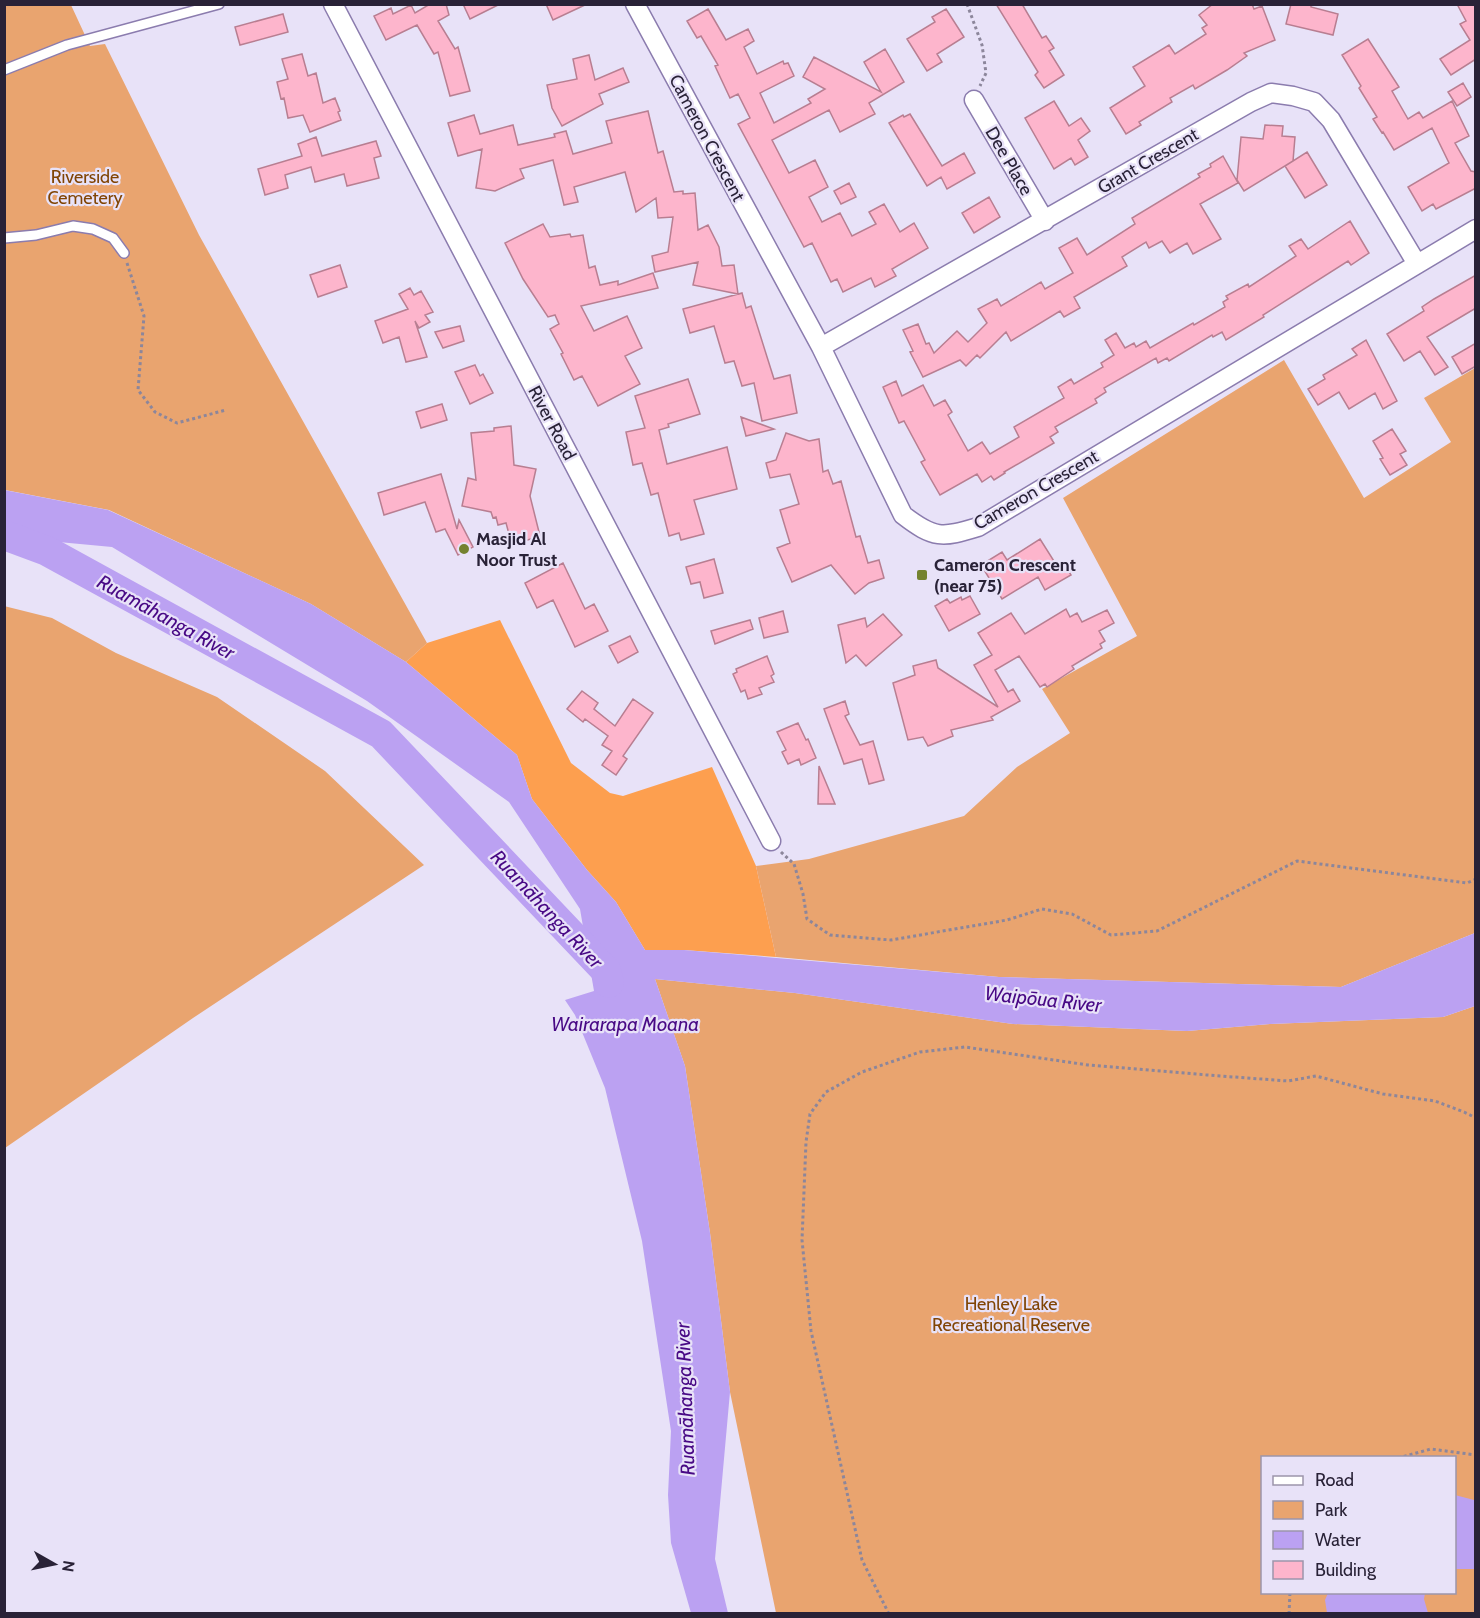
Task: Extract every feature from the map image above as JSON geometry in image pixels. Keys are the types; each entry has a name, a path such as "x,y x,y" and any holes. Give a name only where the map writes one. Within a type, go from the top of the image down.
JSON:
{"street":[{"name":"River Road","path":"333,4 771,841"},
{"name":"Cameron Crescent","path":"635,4 821,347 903,515 923,530 949,536 978,527 1476,229"},
{"name":"Grant Crescent","path":"821,347 1251,102 1271,93 1314,102 1331,120 1416,264"},
{"name":"Dee Place","path":"974,100 1045,221"}],"lane":[{"path":"4,70 67,45 219,4"},
{"path":"4,238 36,235 73,226 93,229 113,238 124,253"}],"path":[{"path":"967,4 982,45 986,73 974,100"},
{"path":"124,253 144,316 138,390 155,412 177,423 226,410"},
{"path":"771,841 794,864 803,894 807,919 830,935 891,940 1007,920 1042,909 1072,914 1111,935 1157,931 1297,861 1467,883 1476,879"},
{"path":"889,1614 862,1560 811,1331 802,1240 806,1142 810,1114 826,1092 862,1072 920,1052 965,1047 1088,1065 1178,1073 1288,1081 1316,1076 1383,1094 1435,1101 1476,1118"},
{"path":"1405,1456 1431,1449 1476,1455"},
{"path":"1289,1614 1290,1594"}],"green space":[{"name":"Riverside Cemetery","path":"4,5 71,5 90,46 105,44 199,235 427,643 406,662 311,604 109,510 5,490"},
{"path":"1284,360 1364,498 1451,442 1424,398 1475,368 1475,933 1341,987 999,977 776,957 756,866 809,859 964,816 1017,767 1070,733 1042,689 1137,636 1063,498"},
{"path":"4,606 52,618 116,653 217,697 325,771 424,865 193,1018 5,1148"},
{"name":"Henley Lake Recreational Reserve","path":"655,979 795,993 1013,1024 1187,1031 1270,1024 1443,1017 1475,1006 1475,1613 776,1613 730,1392 710,1233 685,1066"}],"shaded area":[{"path":"500,620 571,763 610,793 623,796 712,767 756,866 776,957 684,950 645,950 616,902 587,870 532,799 517,755 406,662 427,643"}],"water":[{"name":"Wairarapa Moana","path":"4,490 108,510 311,604 406,662 517,755 532,799 587,870 616,902 645,950 684,950 999,977 1341,987 1475,933 1475,1006 1443,1017 1270,1024 1187,1031 1013,1024 795,993 655,979 685,1066 710,1233 730,1392 715,1559 728,1613 691,1613 671,1543 668,1495 671,1431 642,1241 605,1088 575,1015 565,1000 594,991 580,909 509,802 367,701 112,547 5,537"},
{"path":"1456,1495 1474,1500 1475,1498 1475,1569 1456,1569"},
{"path":"1328,1594 1425,1594 1428,1613 1327,1613 1325,1600"}],"building":[{"path":"430,4 446,4 449,15 438,21 455,49 458,47 470,91 450,96 438,52 434,54 417,25 386,40 374,16 391,8 393,14 411,5 415,13"},
{"path":"463,4 500,4 470,19"},
{"path":"546,4 587,4 553,20"},
{"path":"996,4 1022,4 1042,38 1046,36 1054,48 1049,51 1064,75 1044,88 1035,75 1038,72"},
{"path":"1213,4 1252,4 1254,9 1262,6 1275,40 1244,53 1247,56 1195,89 1193,85 1170,98 1172,102 1139,122 1141,125 1126,134 1110,108 1145,86 1133,67 1169,45 1175,54 1206,34 1202,28 1207,25 1199,15"},
{"path":"1291,4 1311,4 1311,7 1338,14 1333,35 1286,24"},
{"path":"1457,4 1476,4 1476,59 1451,75 1440,59 1470,40 1460,24 1466,21"},
{"path":"708,9 726,40 748,29 754,41 744,47 757,74 783,61 784,64 788,63 794,76 760,93 774,123 811,103 808,99 825,89 803,77 814,57 881,92 864,62 885,49 904,82 869,103 875,114 840,132 829,110 772,140 789,173 815,160 828,187 809,197 822,222 840,213 852,236 876,224 869,212 884,204 900,232 914,223 928,248 892,269 896,276 875,287 871,278 843,292 837,279 831,282 812,243 804,247 738,124 750,118 738,94 730,98 715,66 718,65 701,36 697,38 687,21"},
{"path":"946,9 964,37 937,54 942,62 927,71 907,39 935,22 932,17"},
{"path":"283,14 288,32 240,45 235,27"},
{"path":"1368,39 1399,87 1392,91 1408,119 1419,112 1423,118 1452,101 1469,136 1455,143 1471,171 1476,172 1476,188 1436,209 1433,204 1422,211 1408,187 1449,163 1432,128 1394,150 1382,133 1373,119 1377,117 1342,55"},
{"path":"302,54 308,76 316,73 323,103 335,98 341,120 310,132 303,115 288,118 284,98 281,99 277,82 288,79 282,59"},
{"path":"589,55 595,80 623,68 629,82 599,94 603,104 562,126 552,108 547,85 577,79 573,59"},
{"path":"1463,83 1471,97 1457,106 1448,92"},
{"path":"1054,101 1069,126 1081,118 1090,131 1078,140 1088,157 1075,165 1071,158 1054,169 1025,118"},
{"path":"648,111 658,153 663,151 674,192 695,193 698,230 708,225 719,247 722,266 734,265 738,294 693,285 698,262 655,272 652,256 668,252 673,217 658,218 656,198 636,212 625,172 574,187 578,202 564,205 553,160 520,169 524,178 495,191 476,188 482,149 458,156 448,123 474,115 480,134 513,125 518,145 555,137 554,134 566,131 573,154 612,143 606,121"},
{"path":"910,114 942,166 964,153 975,173 947,189 941,177 927,186 889,123 903,115 904,117"},
{"path":"1265,125 1283,126 1282,136 1295,137 1293,161 1244,191 1237,180 1241,137 1263,139"},
{"path":"316,137 322,156 376,141 381,156 374,158 379,178 347,186 344,174 315,182 311,167 285,175 288,188 265,195 258,169 302,156 298,144"},
{"path":"1307,152 1327,185 1305,198 1285,166"},
{"path":"1223,156 1238,183 1200,204 1221,239 1193,254 1187,243 1170,253 1162,241 1149,248 1146,242 1122,257 1127,266 1074,297 1080,308 1064,317 1060,311 1011,341 1006,332 980,358 977,355 966,366 960,360 923,377 910,352 913,351 903,330 918,324 926,344 929,343 934,353 957,331 968,342 987,323 978,309 997,299 1001,306 1041,282 1045,289 1073,273 1059,248 1077,238 1087,255 1135,224 1132,218 1200,177 1198,174 1211,167 1210,164"},
{"path":"849,183 856,197 841,204 834,191"},
{"path":"989,197 1000,217 974,233 962,213"},
{"path":"1350,221 1369,253 1351,265 1348,261 1226,340 1222,332 1213,337 1212,335 1169,361 1167,358 1158,363 1156,358 1104,388 1106,392 1095,399 1097,403 1055,427 1058,432 1050,437 1054,443 994,480 991,476 982,482 977,474 940,495 921,462 925,460 904,421 899,423 883,387 896,381 902,396 923,385 934,406 945,400 952,412 948,415 968,451 982,442 990,454 1019,437 1014,427 1064,398 1058,387 1071,379 1074,384 1103,367 1101,363 1114,355 1105,340 1116,333 1125,348 1134,343 1136,347 1146,341 1150,348 1225,307 1223,302 1228,299 1226,296 1248,284 1249,287 1296,256 1289,246 1301,239 1308,249"},
{"path":"543,224 550,237 583,235 589,268 595,266 600,285 618,281 618,285 653,273 658,288 581,306 594,331 627,316 642,348 625,356 640,384 598,406 582,376 574,380 550,329 559,324 555,315 548,317 523,279 505,243"},
{"path":"340,265 347,287 318,297 310,275"},
{"path":"1476,275 1476,308 1427,337 1448,367 1435,375 1420,351 1404,361 1387,334 1424,311 1422,307 1434,299"},
{"path":"410,288 414,295 421,291 433,312 425,315 430,322 419,328 415,321 427,357 406,362 399,337 383,343 375,321 408,309 399,294"},
{"path":"742,293 746,308 751,306 774,379 790,375 797,413 762,421 754,383 742,386 734,361 725,363 714,326 690,333 683,309"},
{"path":"460,326 464,341 443,348 435,332"},
{"path":"1366,340 1397,401 1383,409 1375,393 1349,409 1339,392 1318,405 1308,389 1325,379 1323,375 1357,355 1352,349"},
{"path":"1476,343 1476,366 1462,374 1452,357"},
{"path":"475,365 480,376 483,374 493,393 470,404 455,372"},
{"path":"688,379 700,414 668,424 669,427 659,430 667,464 727,447 737,489 694,500 704,534 681,540 679,533 669,536 658,493 651,495 642,463 633,465 626,432 645,428 635,396"},
{"path":"442,404 447,420 421,428 416,412"},
{"path":"741,417 774,429 746,436"},
{"path":"511,426 514,465 536,469 530,496 540,536 512,545 506,523 498,525 496,517 493,518 491,512 462,506 468,478 476,480 471,433 494,431 494,428"},
{"path":"1392,429 1406,451 1400,454 1407,465 1390,475 1373,441"},
{"path":"786,433 809,441 819,439 823,472 828,470 833,484 841,481 856,537 860,536 868,563 879,560 884,578 869,583 855,594 831,565 792,582 777,548 790,543 780,510 799,504 790,474 770,478 766,463 776,460"},
{"path":"441,474 457,529 459,520 473,547 458,555 445,529 436,532 425,502 384,515 378,493"},
{"path":"1040,539 1057,566 1063,562 1071,575 1045,590 1038,577 1002,599 981,565 1002,552 1007,560"},
{"path":"714,559 723,593 704,598 700,582 691,584 686,567"},
{"path":"563,563 585,609 594,604 608,631 575,647 553,600 537,608 525,583"},
{"path":"970,596 980,614 949,631 935,606 947,599 950,603 961,597 962,600"},
{"path":"1066,609 1070,617 1077,613 1082,622 1107,610 1114,623 1099,631 1105,641 1100,644 1102,648 1072,666 1074,669 1047,687 1045,684 1040,687 1019,656 995,670 1008,692 1013,689 1020,701 991,717 993,720 951,730 953,736 928,746 923,737 908,740 893,683 915,675 913,666 936,660 938,668 998,707 974,665 992,655 978,633 1011,613 1025,634"},
{"path":"783,611 788,632 764,638 759,618"},
{"path":"883,614 902,635 866,666 856,655 846,663 838,625 865,618 867,627"},
{"path":"750,620 753,629 715,644 711,631"},
{"path":"630,636 638,652 618,663 609,646"},
{"path":"767,656 774,674 771,676 774,682 759,688 762,694 748,699 745,690 741,692 733,674 737,672 736,669"},
{"path":"582,691 598,703 594,709 615,726 633,699 653,713 623,756 627,759 616,775 602,765 612,751 602,745 608,736 585,719 583,722 567,709"},
{"path":"845,701 849,714 845,716 860,745 873,741 884,780 869,784 862,759 844,764 824,709"},
{"path":"798,723 816,758 801,765 799,759 788,764 782,752 786,750 777,732"},
{"path":"819,766 835,804 818,804"}],"waterway":[{"name":"Ruamāhanga River","path":"4,535 47,551 381,734 606,971 609,983"}],"place":[{"name":"Masjid Al Noor Trust","path":"464,549"},
{"name":"Cameron Crescent (near 75)","path":"922,575"}],"water label":[{"name":"Waipōua River","path":"1043,999"}]}
